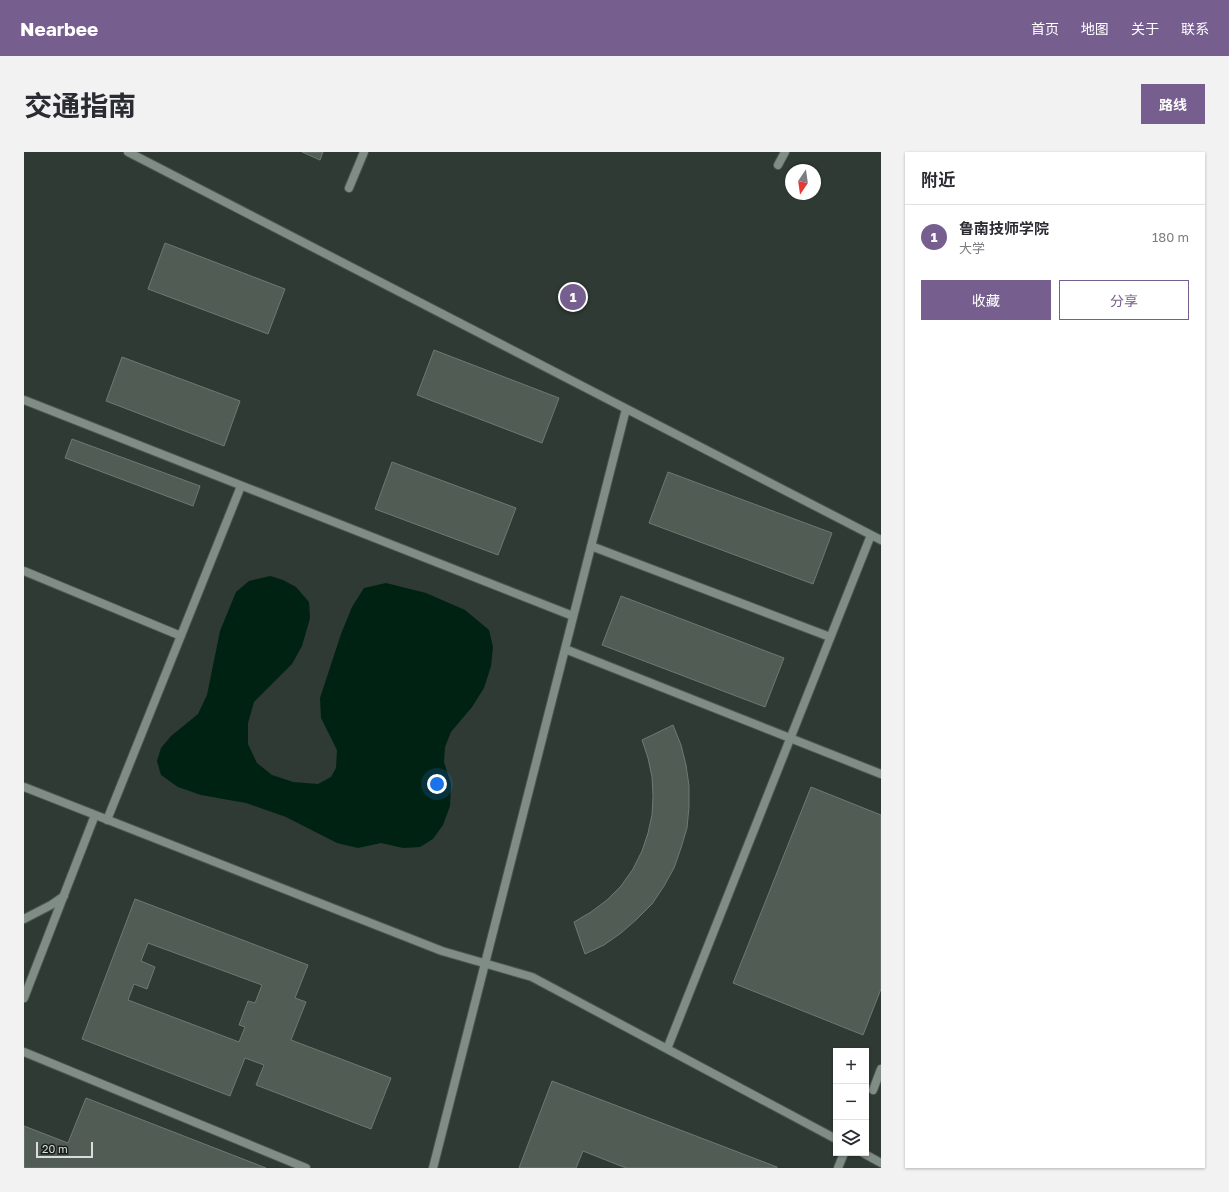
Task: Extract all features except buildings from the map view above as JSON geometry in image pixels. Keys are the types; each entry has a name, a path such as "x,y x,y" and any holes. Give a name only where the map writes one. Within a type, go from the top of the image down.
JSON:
{"street":[{"path":"128,152 881,540"},
{"path":"349,188 364,152"},
{"path":"778,165 785,152"},
{"path":"25,402 573,616"},
{"path":"433,1168 626,409"},
{"path":"107,820 242,486"},
{"path":"667,1049 871,535"},
{"path":"591,546 830,637"},
{"path":"24,571 181,636"},
{"path":"565,649 881,774"},
{"path":"24,787 442,951 532,977 833,1137"},
{"path":"24,998 96,815"},
{"path":"24,919 51,906 64,895"},
{"path":"24,1052 306,1168"},
{"path":"873,1090 881,1069"},
{"path":"838,1168 843,1156"},
{"path":"868,1156 881,1163"}],"shaded area":[{"path":"270,576 283,580 296,587 309,602 310,618 302,646 292,664 254,702 248,723 248,744 257,763 272,775 293,782 318,784 331,777 336,768 337,750 321,718 320,698 341,634 352,607 364,588 386,583 426,593 465,610 489,630 493,647 491,666 484,688 472,707 451,732 445,747 444,762 451,784 450,806 443,825 433,839 420,847 403,848 381,843 358,848 337,843 286,817 246,803 201,795 178,787 161,775 157,761 161,748 171,736 198,714 207,695 220,631 236,592 249,581"}],"place":[{"name":"鲁南技师学院","path":"573,297"}]}
